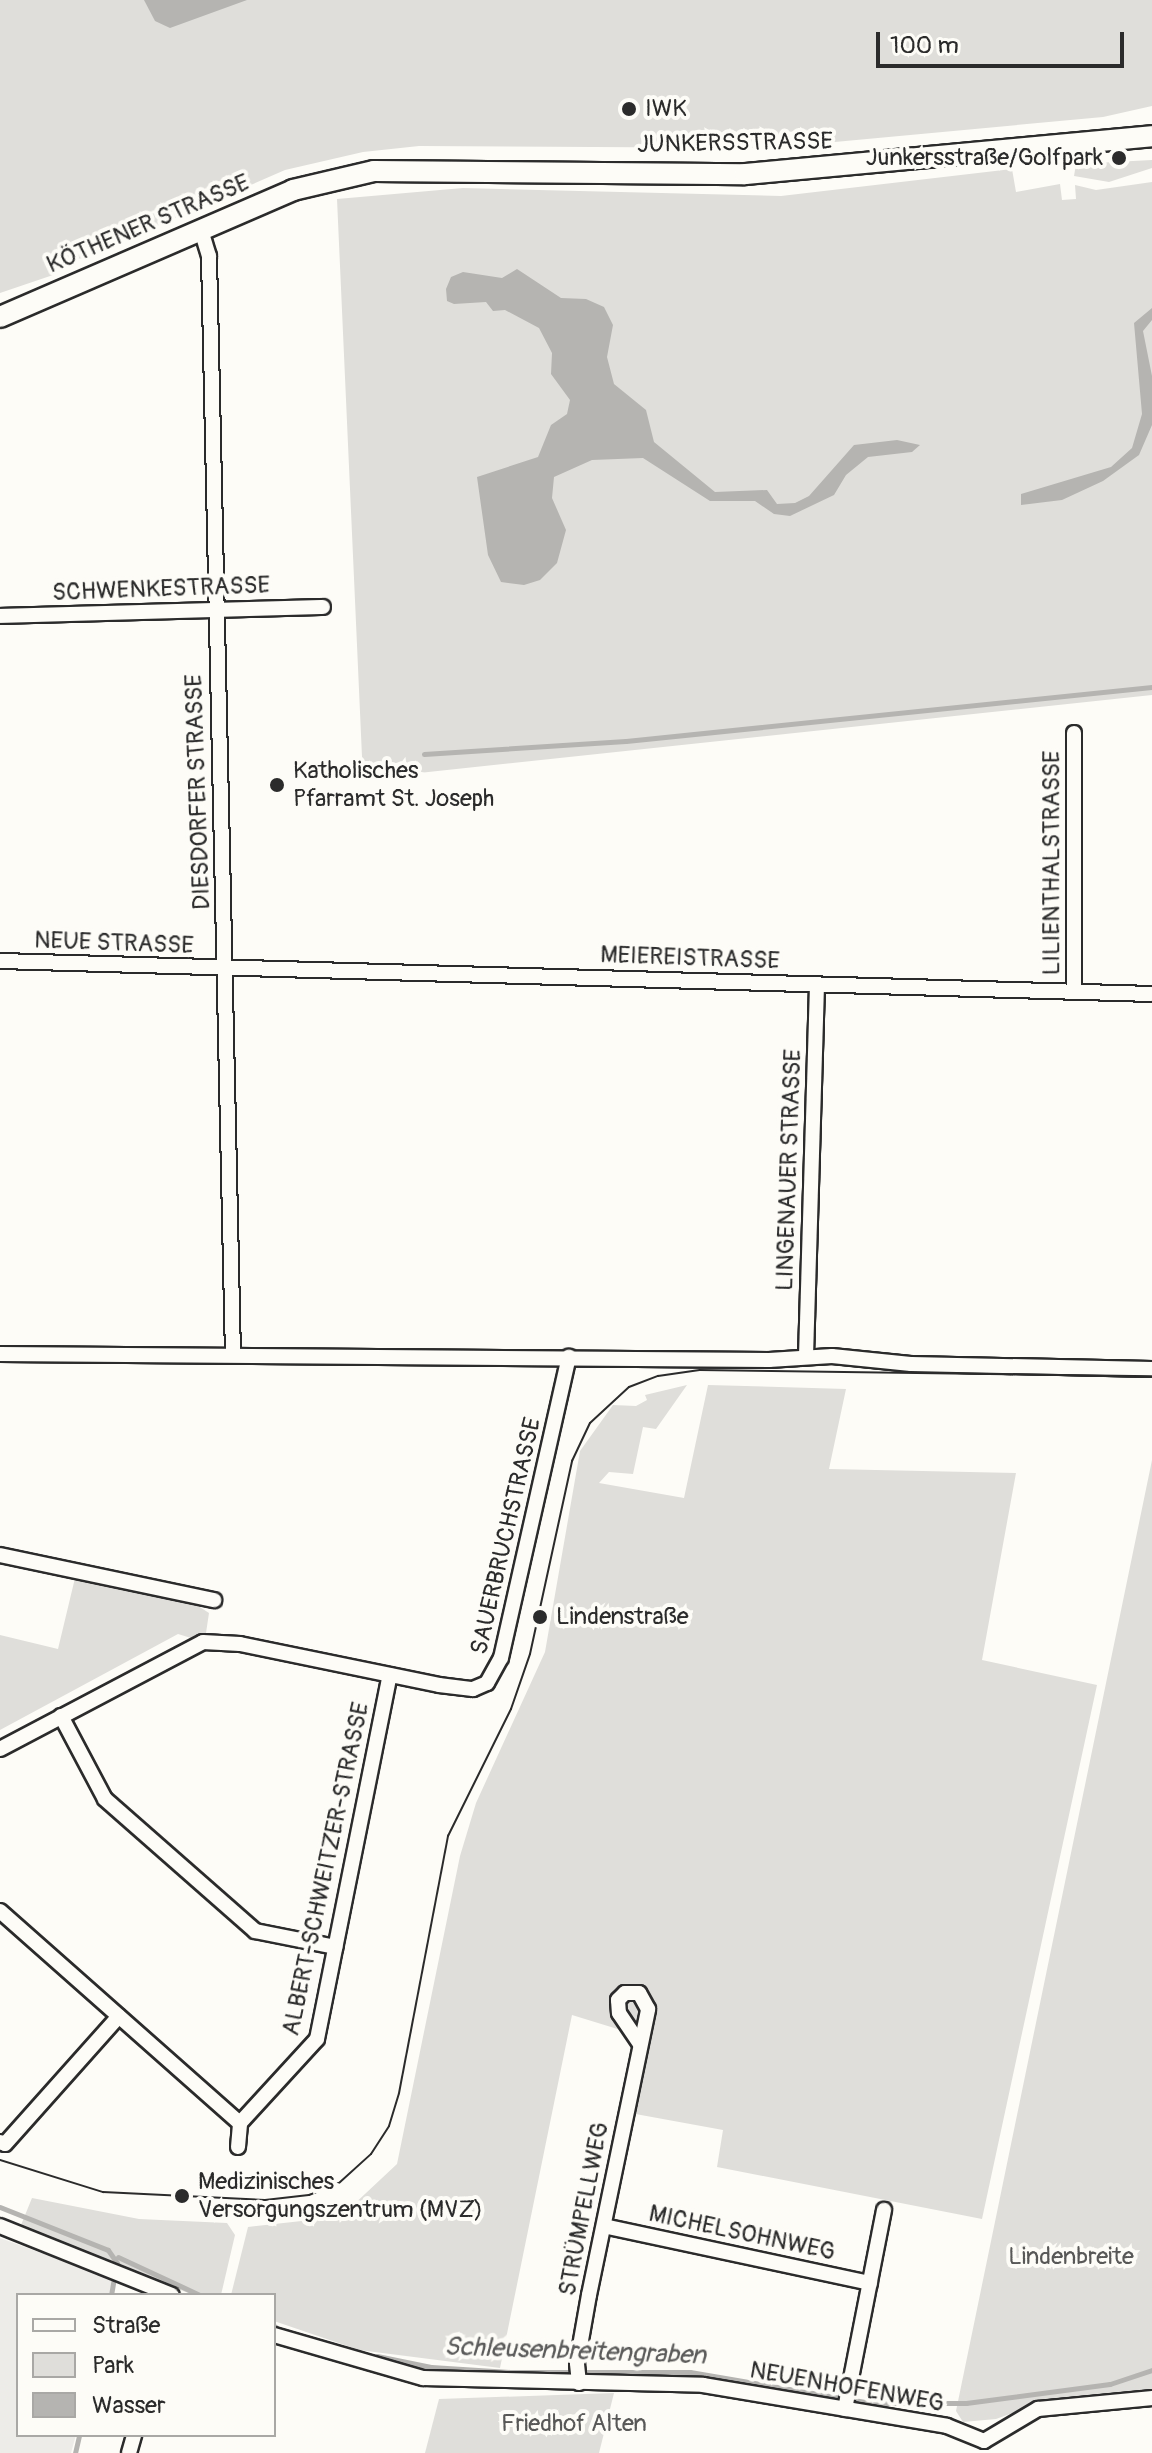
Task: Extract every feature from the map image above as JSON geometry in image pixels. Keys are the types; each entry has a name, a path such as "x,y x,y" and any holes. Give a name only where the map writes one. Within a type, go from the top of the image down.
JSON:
{"main road":[{"name":"JUNKERSSTRASSE","path":"319,182 410,169 773,173 1152,136"},
{"name":"KÖTHENER STRASSE","path":"0,317 319,182"}],"street":[{"name":"DIESDORFER STRASSE","path":"201,230 209,256 214,610 227,967 233,1354"},
{"name":"SCHWENKESTRASSE","path":"0,616 323,607"},
{"name":"LILIENTHALSTRASSE","path":"1074,733 1074,992"},
{"name":"NEUE STRASSE","path":"0,961 227,967"},
{"name":"MEIEREISTRASSE","path":"227,967 1152,994"},
{"name":"LINGENAUER STRASSE","path":"806,1356 817,984"},
{"path":"0,1354 806,1356 911,1364 1152,1369"},
{"name":"SAUERBRUCHSTRASSE","path":"0,1749 203,1642 240,1644 473,1689 496,1673 569,1357"},
{"path":"0,1555 214,1600"},
{"name":"ALBERT-SCHWEITZER-STRASSE","path":"240,2123 311,2051 390,1675"},
{"path":"61,1716 105,1799 255,1931 335,1947"},
{"path":"0,1911 240,2123 238,2147"},
{"path":"2,2143 119,2016"},
{"name":"STRÜMPELLWEG","path":"579,2383 577,2363 640,2044"},
{"path":"846,2403 884,2210"},
{"path":"0,2226 167,2293"},
{"name":"MICHELSOHNWEG","path":"604,2226 870,2283"},
{"name":"NEUENHOFENWEG","path":"276,2336 423,2378 703,2385 846,2403 947,2426 986,2447"},
{"path":"986,2447 1038,2409 1152,2398"}],"shaded area":[{"path":"0,2238 113,2279 110,2293 16,2293 16,2437 75,2437 71,2453 0,2453"}],"green space":[{"path":"0,0 1152,0 1152,106 1103,117 770,148 419,146 363,152 285,170 84,258 62,261 56,274 0,293"},
{"path":"1152,160 1152,168 1109,182 1074,176 1076,164"},
{"path":"1012,169 1016,192 1060,184 1062,200 1076,199 1075,185 1096,190 1152,182 1152,695 363,779 337,199 463,188 781,196"},
{"path":"687,1385 656,1429 643,1427 633,1474 609,1472 599,1483 684,1498 708,1385 846,1389 829,1469 1016,1473 982,1660 1097,1685 982,2219 717,2167 723,2130 630,2113 650,2039 572,2015 500,2368 359,2350 276,2322 276,2293 232,2293 248,2227 320,2219 350,2208 397,2164 460,1856 476,1803 545,1652 580,1451 613,1405 636,1406 647,1400 645,1395"},
{"name":"Lindenbreite","path":"1152,1460 1152,2389 1037,2404 996,2419 963,2422 956,2411"},
{"path":"75,1578 192,1602 209,1613 206,1633 191,1638 178,1634 0,1730 0,1635 58,1649"},
{"path":"32,2198 139,2219 227,2223 235,2235 221,2293 188,2293 21,2225"},
{"name":"Friedhof Alten","path":"614,2393 599,2453 425,2453 439,2399"}],"water":[{"path":"144,0 247,0 170,28 155,21"},
{"path":"517,269 561,298 586,299 604,307 613,325 607,357 614,384 646,410 654,442 715,492 767,490 777,504 795,503 809,496 854,445 897,440 920,445 912,452 868,457 846,475 834,495 790,516 774,514 755,501 710,501 643,458 592,460 554,477 552,498 566,530 557,563 540,580 524,585 501,582 488,555 477,477 538,457 551,425 567,414 570,400 551,374 552,353 539,328 505,310 493,311 486,302 454,304 447,301 446,289 451,277 463,272 502,278"},
{"path":"1152,308 1152,320 1143,331 1152,376 1152,425 1139,455 1103,481 1062,500 1021,505 1021,494 1111,467 1132,448 1142,414 1134,323"}],"waterway":[{"path":"424,754 626,741 1152,687"},
{"path":"0,2207 108,2250 117,2263"},
{"name":"Schleusenbreitengraben","path":"118,2257 196,2293"},
{"path":"111,2293 114,2278"},
{"name":"Schleusenbreitengraben","path":"377,2356 431,2367 510,2372 690,2372 872,2403 966,2403 1110,2384 1152,2370"},
{"path":"75,2453 79,2437"}],"tram line":[{"path":"0,2160 103,2192 265,2200 309,2195 339,2183 371,2154 389,2126 399,2093 448,1836 511,1709 530,1654 572,1461 590,1423 629,1387 658,1376 700,1370 1152,1376"}],"place":[{"name":"IWK","path":"629,109"},
{"name":"Junkersstraße/Golfpark","path":"1119,158"},
{"name":"Katholisches Pfarramt St. Joseph","path":"277,785"},
{"name":"Lindenstraße","path":"540,1617"},
{"name":"Medizinisches Versorgungszentrum (MVZ)","path":"182,2196"}]}
